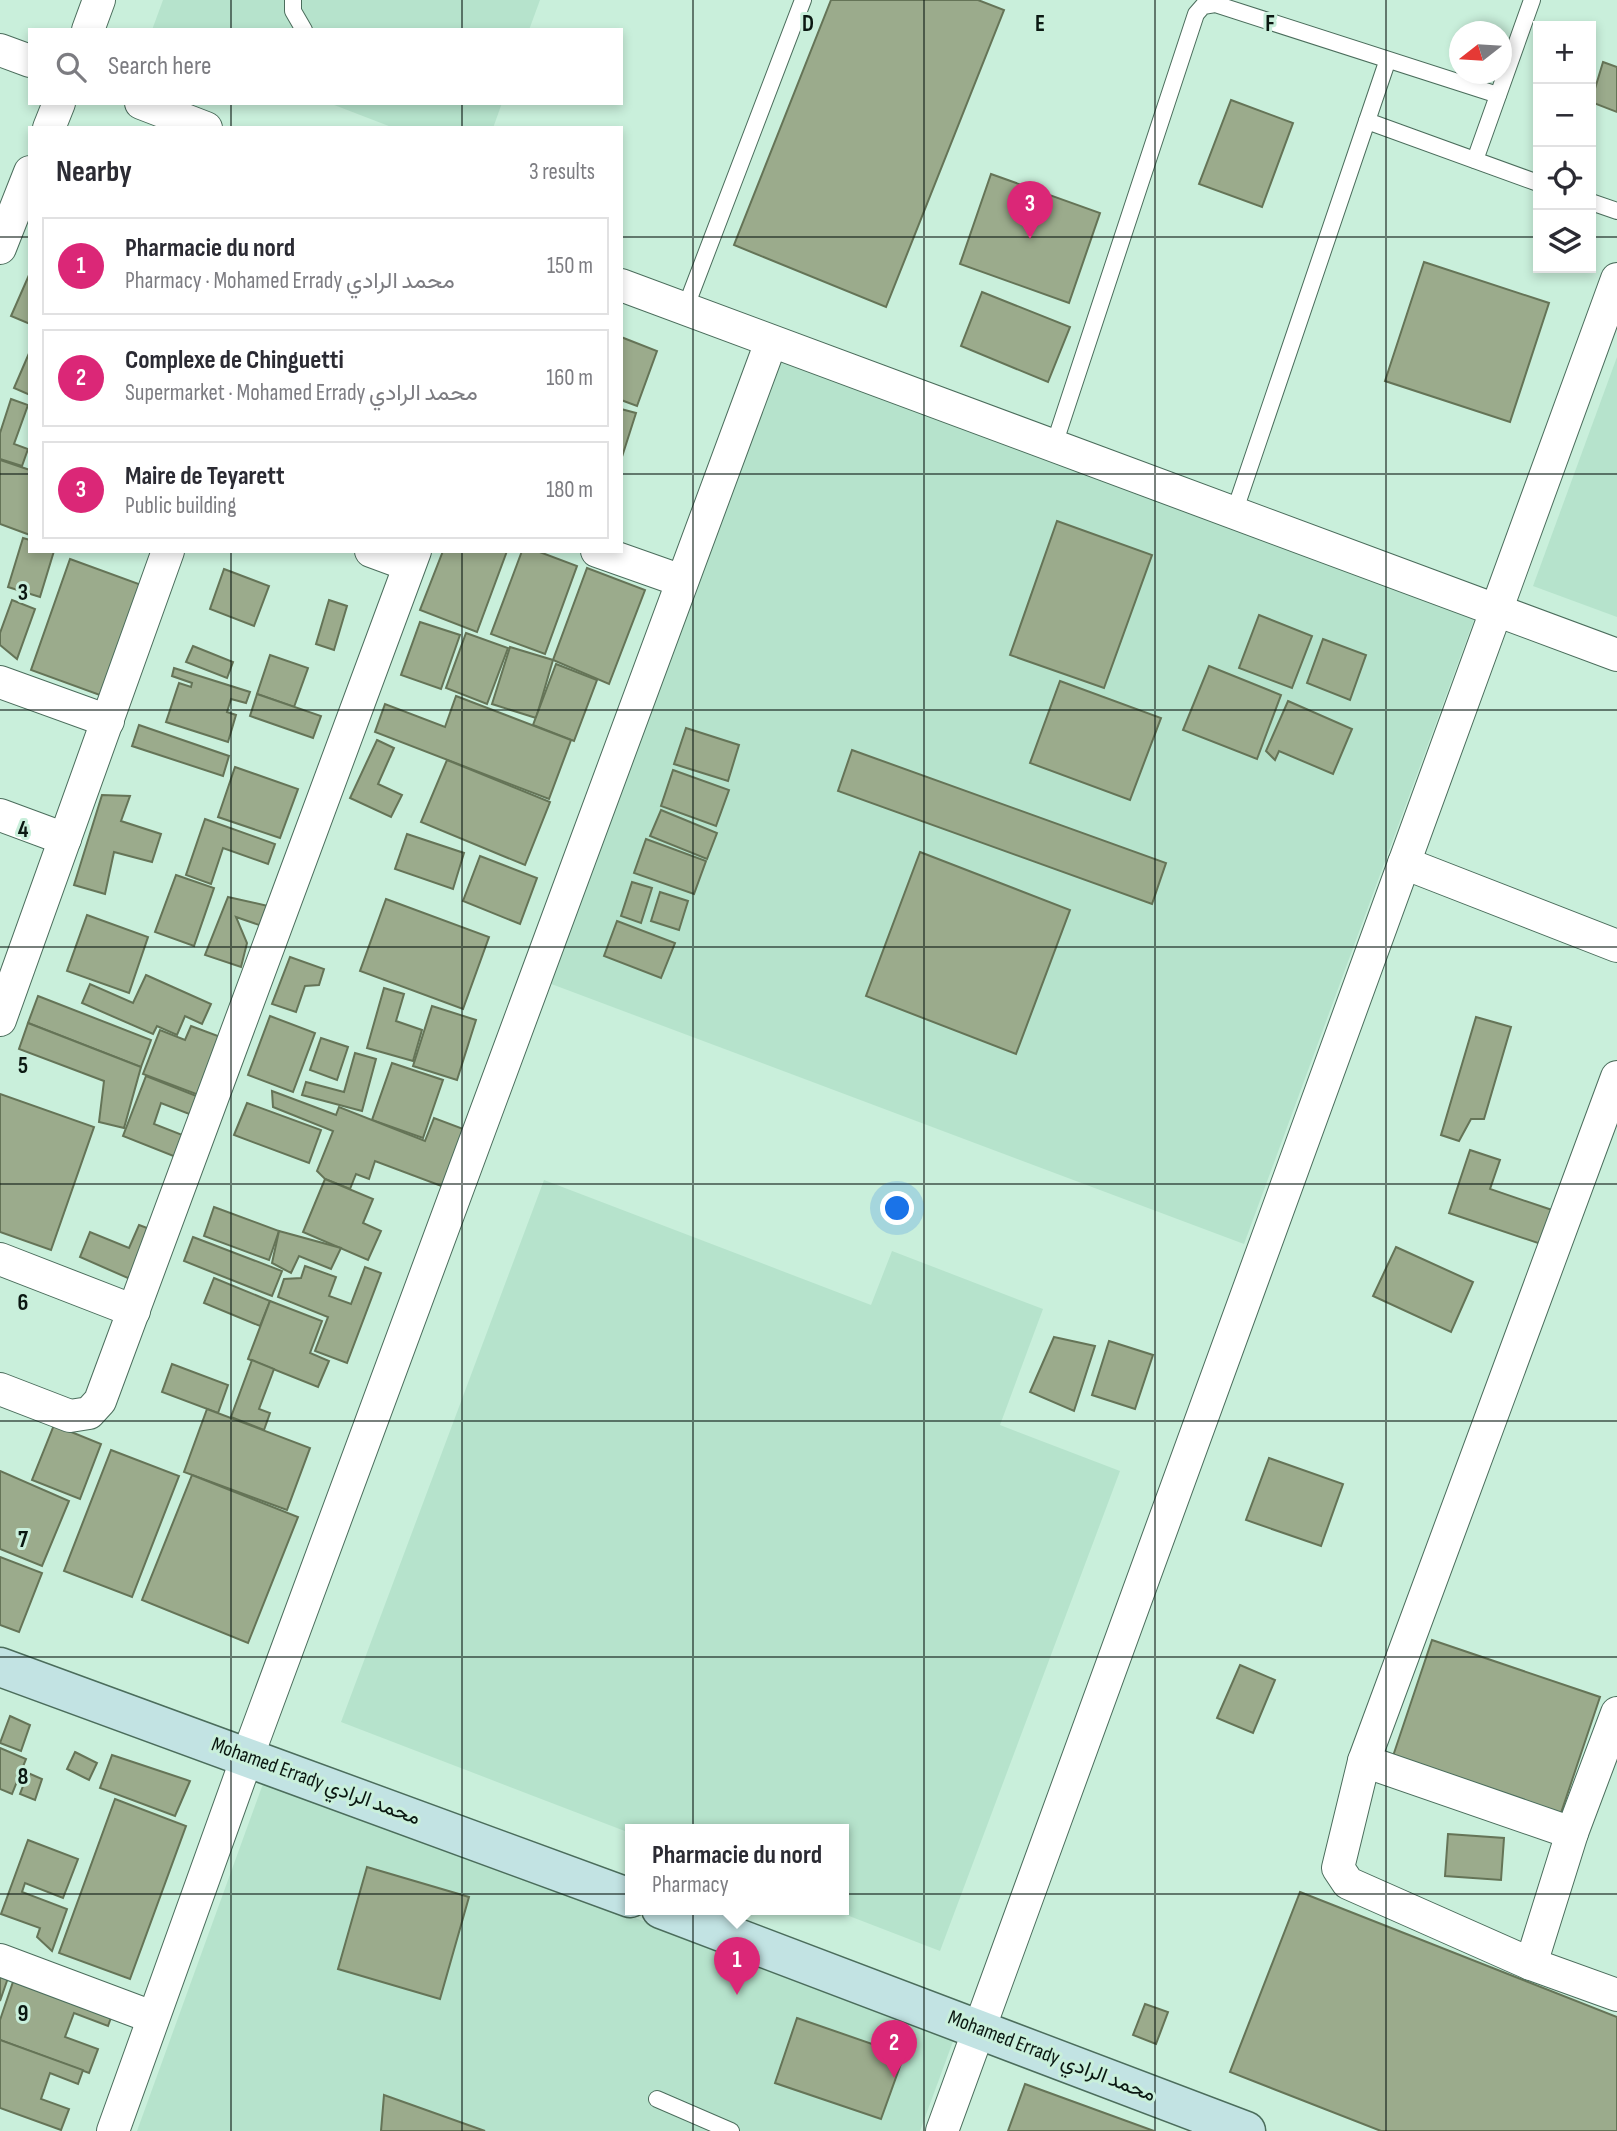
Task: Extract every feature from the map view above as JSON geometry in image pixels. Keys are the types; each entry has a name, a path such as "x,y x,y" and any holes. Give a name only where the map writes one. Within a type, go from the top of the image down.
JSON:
{"street":[{"path":"89,28 99,0"},
{"path":"0,50 28,60"},
{"path":"50,126 58,105"},
{"path":"146,105 200,126"},
{"path":"0,248 28,177"},
{"path":"942,2131 1617,279"},
{"path":"623,286 1617,655"},
{"path":"113,2131 248,1755 771,342"},
{"path":"0,1020 168,553"},
{"path":"0,1389 70,1416 89,1413 100,1401 412,558 383,553"},
{"path":"603,553 682,581"},
{"path":"0,682 108,721"},
{"path":"0,815 65,839"},
{"path":"1404,863 1617,946"},
{"path":"1617,1077 1364,1761 1339,1858 1342,1878 1531,1964 1617,1995"},
{"path":"0,1259 134,1311"},
{"name":"Mohamed Errady محمد الرادي","path":"0,1667 248,1755 625,1896"},
{"path":"1531,1964 1572,1833 1617,1713"},
{"path":"1364,1761 1572,1833"},
{"name":"Mohamed Errady محمد الرادي","path":"677,1915 1246,2131"},
{"path":"0,1960 152,2017"}],"lane":[{"path":"293,0 293,11 303,28"},
{"path":"685,309 803,0"},
{"path":"1475,160 1532,0"},
{"path":"1054,446 1196,14 1203,6 1215,4 1387,62 1498,95"},
{"path":"1234,513 1387,62"},
{"path":"1367,121 1533,181"},
{"path":"1596,204 1617,211"},
{"path":"657,2099 732,2131"}],"shaded area":[{"path":"163,0 540,0 530,28 153,28"},
{"path":"334,105 501,105 494,126 389,126"},
{"path":"776,356 1475,617 1244,1244 546,982"},
{"path":"1617,357 1617,617 1533,586"},
{"path":"544,1180 871,1305 892,1251 1043,1309 1000,1425 1120,1471 940,1951 847,1915 849,1915 849,1824 625,1824 625,1831 341,1722"},
{"path":"264,1781 955,2036 920,2131 137,2131"}],"building":[{"path":"831,0 978,0 1004,10 886,307 734,245"},
{"path":"1603,62 1617,67 1617,112 1596,104 1596,85"},
{"path":"1231,100 1293,123 1262,207 1199,184"},
{"path":"991,174 1100,213 1069,303 960,264"},
{"path":"1424,262 1549,303 1510,422 1385,381"},
{"path":"28,277 28,323 11,316"},
{"path":"982,292 1070,327 1048,382 961,346"},
{"path":"623,338 657,351 637,406 623,401"},
{"path":"28,356 28,394 14,388"},
{"path":"11,399 28,405 14,444 28,449 22,466 0,459 0,433"},
{"path":"623,410 636,413 623,454"},
{"path":"0,460 28,469 28,534 0,524"},
{"path":"1057,521 1152,555 1104,688 1010,655"},
{"path":"23,538 28,539 28,553 53,553 40,597 8,587"},
{"path":"442,553 506,553 477,632 420,610"},
{"path":"521,553 542,553 577,566 545,654 491,634"},
{"path":"70,559 147,587 108,698 31,670"},
{"path":"587,568 645,590 609,684 553,660"},
{"path":"224,569 269,586 254,626 210,609"},
{"path":"12,600 35,609 17,659 0,645 0,633"},
{"path":"329,600 347,606 334,650 316,644"},
{"path":"1259,615 1312,636 1292,688 1239,668"},
{"path":"420,622 460,635 441,689 401,675"},
{"path":"466,633 508,648 487,704 446,688"},
{"path":"1323,639 1366,655 1350,700 1307,683"},
{"path":"193,646 233,662 227,678 186,662"},
{"path":"510,647 553,660 536,718 492,704"},
{"path":"270,655 308,668 294,707 257,694"},
{"path":"556,664 597,680 574,741 533,725"},
{"path":"1209,666 1281,695 1257,759 1183,730"},
{"path":"174,668 250,692 246,703 231,699 227,712 236,715 228,742 166,722 179,683 191,687 192,683 172,676"},
{"path":"1060,681 1161,718 1130,800 1030,763"},
{"path":"257,694 321,716 313,738 250,716"},
{"path":"456,696 571,740 549,799 375,732 385,704 445,727"},
{"path":"1288,701 1352,729 1333,774 1279,751 1275,760 1266,751"},
{"path":"139,725 229,756 223,776 132,746"},
{"path":"686,728 739,745 728,781 674,764"},
{"path":"377,740 394,748 378,784 402,795 391,817 350,798"},
{"path":"852,750 1166,863 1152,904 838,791"},
{"path":"447,760 550,802 525,865 421,822"},
{"path":"235,767 298,789 280,838 218,817"},
{"path":"673,770 729,790 716,826 661,806"},
{"path":"102,795 130,796 121,821 161,834 152,862 114,852 105,894 74,885"},
{"path":"661,810 717,833 707,859 650,836"},
{"path":"205,819 275,844 268,864 223,848 211,884 186,875"},
{"path":"407,834 464,853 453,889 395,869"},
{"path":"646,839 706,861 694,894 634,873"},
{"path":"920,852 1070,910 1016,1054 866,996"},
{"path":"480,856 537,878 520,924 463,901"},
{"path":"176,875 214,888 194,946 155,932"},
{"path":"632,882 652,888 641,923 621,916"},
{"path":"660,892 688,901 679,930 651,921"},
{"path":"228,897 268,906 265,927 236,917 247,943 241,967 205,955"},
{"path":"386,899 489,937 463,1009 360,971"},
{"path":"87,915 148,937 129,993 67,971"},
{"path":"617,921 675,943 661,978 604,956"},
{"path":"290,957 324,969 319,985 305,986 296,1012 272,1004"},
{"path":"146,975 211,1004 202,1024 185,1016 177,1035 157,1026 153,1034 82,1003 90,984 133,1003"},
{"path":"384,988 404,994 396,1021 422,1030 413,1061 367,1048"},
{"path":"38,996 151,1040 141,1067 28,1023"},
{"path":"432,1006 476,1020 457,1080 413,1066"},
{"path":"270,1016 315,1033 293,1092 248,1075"},
{"path":"1476,1017 1511,1027 1484,1119 1471,1119 1459,1141 1441,1135"},
{"path":"28,1023 141,1067 124,1128 99,1122 104,1081 19,1049"},
{"path":"191,1026 226,1039 204,1097 143,1074 160,1030 185,1040"},
{"path":"321,1038 348,1047 337,1080 310,1070"},
{"path":"355,1053 376,1059 362,1111 302,1095 306,1082 344,1092"},
{"path":"392,1063 443,1080 423,1138 372,1120"},
{"path":"146,1076 204,1099 197,1117 161,1103 154,1124 190,1138 181,1159 123,1136"},
{"path":"272,1091 336,1115 339,1107 425,1141 434,1118 466,1130 444,1187 375,1161 369,1179 356,1174 350,1189 325,1179 317,1171 333,1131 273,1107"},
{"path":"0,1094 94,1127 51,1250 0,1232"},
{"path":"247,1103 321,1130 309,1163 234,1135"},
{"path":"1470,1150 1500,1160 1490,1189 1555,1211 1544,1245 1449,1213"},
{"path":"325,1179 373,1199 363,1223 381,1231 368,1260 303,1232"},
{"path":"214,1207 279,1231 269,1260 204,1236"},
{"path":"139,1225 158,1232 137,1282 80,1257 90,1232 129,1248"},
{"path":"279,1231 341,1248 331,1269 299,1256 291,1273 272,1263"},
{"path":"193,1237 282,1271 272,1296 184,1261"},
{"path":"1396,1247 1473,1282 1451,1332 1373,1296"},
{"path":"305,1266 336,1277 329,1296 351,1304 365,1267 381,1273 347,1363 315,1351 328,1317 278,1297 284,1279 301,1278"},
{"path":"214,1278 270,1301 260,1326 204,1303"},
{"path":"270,1301 322,1321 310,1353 329,1361 318,1387 248,1359"},
{"path":"1054,1337 1095,1346 1074,1411 1030,1392"},
{"path":"1109,1341 1153,1355 1135,1409 1092,1395"},
{"path":"252,1360 274,1369 259,1409 270,1413 264,1430 231,1417"},
{"path":"172,1364 228,1385 218,1413 162,1392"},
{"path":"207,1409 310,1448 287,1510 184,1472"},
{"path":"54,1425 101,1444 80,1499 32,1480"},
{"path":"111,1450 179,1476 132,1597 64,1571"},
{"path":"1269,1458 1343,1484 1321,1546 1246,1520"},
{"path":"0,1471 69,1501 42,1566 0,1549"},
{"path":"192,1475 298,1517 248,1643 142,1600"},
{"path":"0,1557 42,1573 19,1632 0,1625"},
{"path":"1432,1640 1600,1697 1560,1816 1392,1759"},
{"path":"1240,1665 1275,1680 1253,1733 1217,1718"},
{"path":"10,1716 30,1725 21,1751 0,1743"},
{"path":"0,1748 26,1759 12,1794 0,1789"},
{"path":"75,1752 97,1763 89,1780 67,1769"},
{"path":"112,1755 190,1781 175,1816 100,1788"},
{"path":"28,1773 42,1779 35,1800 20,1794"},
{"path":"115,1799 186,1826 130,1979 59,1953"},
{"path":"1448,1834 1504,1838 1501,1880 1445,1876"},
{"path":"28,1840 78,1859 63,1898 25,1883 22,1892 67,1909 52,1951 37,1937 40,1928 1,1914"},
{"path":"367,1867 469,1897 440,1999 338,1969"},
{"path":"1300,1892 1617,2017 1617,2131 1381,2131 1230,2072"},
{"path":"0,1971 9,1975 0,2001"},
{"path":"16,1973 114,2009 108,2026 74,2013 65,2037 98,2049 89,2073 0,2040 0,2020"},
{"path":"1145,2004 1168,2012 1156,2044 1133,2035"},
{"path":"797,2018 904,2055 881,2119 775,2083"},
{"path":"0,2040 83,2070 78,2084 50,2073 41,2099 69,2109 61,2130 0,2108"},
{"path":"1025,2084 1154,2131 1008,2131"},
{"path":"384,2095 485,2131 381,2131"}],"place":[{"name":"Maire de Teyarett","path":"1030,239"},
{"name":"Pharmacie du nord","path":"737,1995"},
{"name":"Complexe de Chinguetti","path":"894,2078"}]}
